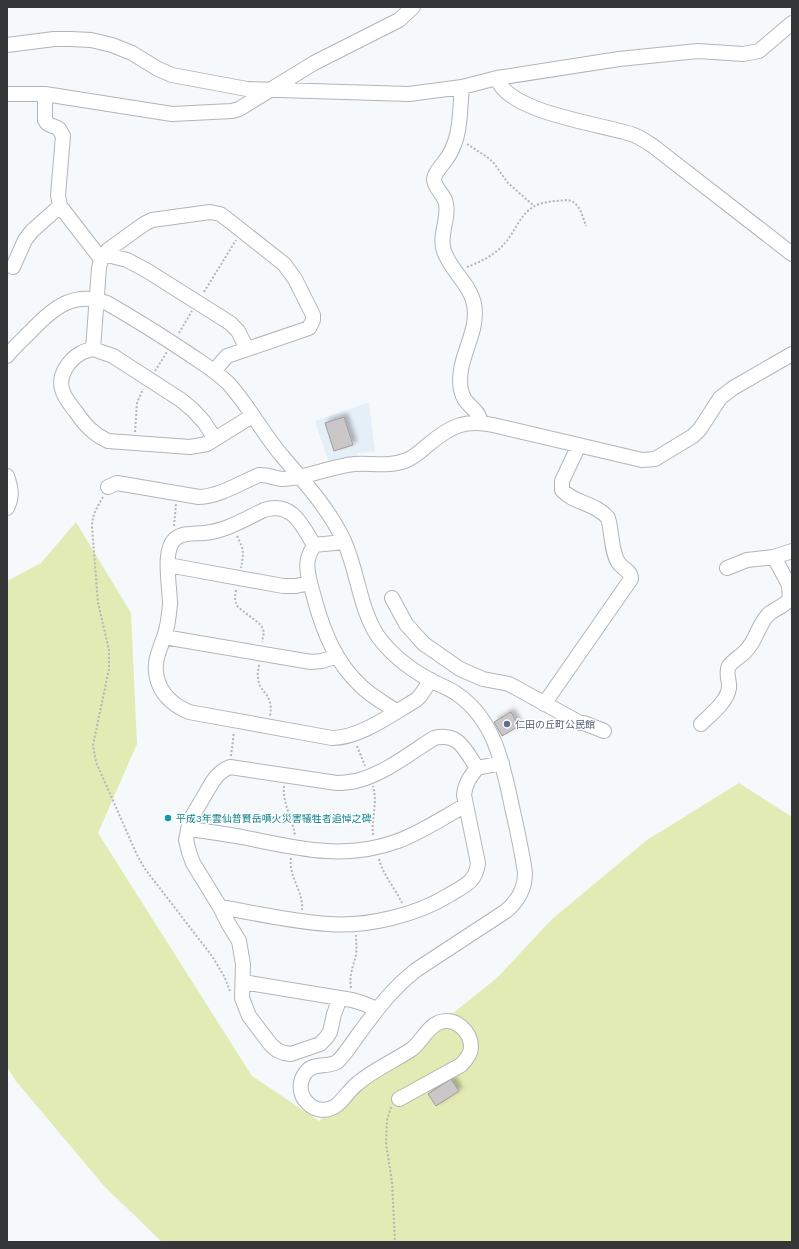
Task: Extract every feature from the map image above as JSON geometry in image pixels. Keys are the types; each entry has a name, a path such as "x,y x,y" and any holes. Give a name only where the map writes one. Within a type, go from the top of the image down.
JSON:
{"street":[{"path":"7,94 45,94 172,114 232,111 314,63 399,20 412,7"},
{"path":"7,45 54,39 71,38 91,40 112,45 132,53 172,75 247,90 409,94 462,88 497,78 619,59 698,52 743,54 759,52 792,23"},
{"path":"497,78 499,86 523,103 561,117 635,136 653,146 792,254"},
{"path":"462,88 456,138 447,159 436,174 434,180 445,201 446,211 442,243 444,253 469,291 474,302 476,314 474,327 460,367 459,379 467,404 477,412 481,423"},
{"path":"45,94 46,123 59,129 63,136 58,195 60,206 103,256 128,260 230,323 238,330 248,349"},
{"path":"13,267 25,240 32,231 60,206"},
{"path":"93,349 99,268 103,256 108,250 138,228 152,220 210,212 220,214 284,264 295,279 313,315 313,320 309,328 227,356 214,371"},
{"path":"7,356 47,314 60,305 77,299 97,299 118,309 214,371 237,393 266,437 300,476 330,515 344,542 361,600 370,621 385,646 408,667 455,693 468,702 478,713 494,739 502,763 525,873 525,880 520,895 512,907 416,970 393,990 336,1062 310,1068 301,1081 300,1088 302,1096 307,1102 314,1108 323,1110 330,1109 337,1105 356,1084 374,1071 412,1049 433,1026 441,1022 449,1021 457,1023 468,1035 471,1047 466,1060 461,1065 399,1099"},
{"path":"215,439 200,418 181,400 113,356 93,349 81,353 63,371 61,388 64,396 86,426 92,432 108,441 190,447 206,444 215,439 252,416"},
{"path":"108,487 117,483 199,497 216,494 265,474 282,479 354,464 393,464 407,460 419,453 442,433 455,426 466,423 481,423 648,461 655,459 693,436 700,429 720,398 732,388 792,354"},
{"path":"544,704 632,579 629,572 622,567 616,557 608,518 604,513 596,508 568,495 562,490 562,481 579,445"},
{"path":"7,476 12,494 7,508"},
{"path":"314,545 297,518 284,510 271,508 232,526 212,532 187,533 175,539 168,550 170,605 167,626 157,652 155,667 160,687 168,700 174,705 188,712 332,738 352,735 396,711 420,696 431,680"},
{"path":"314,545 344,542"},
{"path":"314,545 308,559 308,570 310,583 327,640 351,675 361,686 396,711"},
{"path":"727,568 747,560 774,557 792,551"},
{"path":"702,724 721,704 729,690 727,671 730,665 748,650 764,620 770,614 781,608 790,599 789,585 774,557"},
{"path":"168,565 283,586 296,586 310,583"},
{"path":"392,598 406,624 424,644 460,669 483,679 509,684 580,724 584,723 604,731"},
{"path":"164,637 312,662 322,661 337,656"},
{"path":"346,999 334,1014 330,1032 320,1044 291,1054 277,1050 271,1045 249,1016 242,998 244,964 239,941 188,852 186,840 194,812 217,775 230,767 337,783 354,781 369,777 383,770 434,738 442,736 450,737 462,745 477,768"},
{"path":"220,906 300,922 330,925 378,921 424,907 443,899 471,880 475,875 478,863 464,795 465,786 477,768 502,763"},
{"path":"188,829 231,835 309,850 340,852 376,847 398,841 417,833 466,805"},
{"path":"243,982 346,999 377,1009"}],"path":[{"path":"456,138 493,162 508,183 534,206"},
{"path":"456,271 479,262 499,249 510,238 524,216 534,206 568,200 573,201 579,207 586,226"},
{"path":"108,487 94,511 92,523 98,603 109,650 109,669 93,745 96,762 137,855 145,868 212,956 224,976 230,990"},
{"path":"173,533 178,493"},
{"path":"232,526 244,554 235,603 261,625 264,632 258,677 259,682 270,698 271,704 268,727"},
{"path":"230,767 235,721"},
{"path":"352,735 369,777"},
{"path":"346,999 357,945 354,924"},
{"path":"395,1242 392,1182 386,1143 387,1120 391,1107 399,1099"}],"shaded area":[{"path":"369,402 375,452 357,453 357,458 329,463 315,421"}],"green space":[{"path":"76,522 131,613 137,744 98,833 252,1076 319,1121 498,977 551,920 647,840 739,783 792,817 792,1242 162,1242 104,1186 15,1080 7,1067 7,581 41,563"}],"building":[{"path":"344,417 353,445 334,451 325,423"},
{"name":"仁田の丘町公民館","path":"511,712 519,726 502,736 494,722"},
{"path":"451,1079 459,1091 436,1106 428,1094"}],"place":[{"name":"仁田の丘町公民館","path":"507,724"},
{"name":"平成3年雲仙普賢岳噴火災害犠牲者追悼之碑","path":"168,818"}]}
